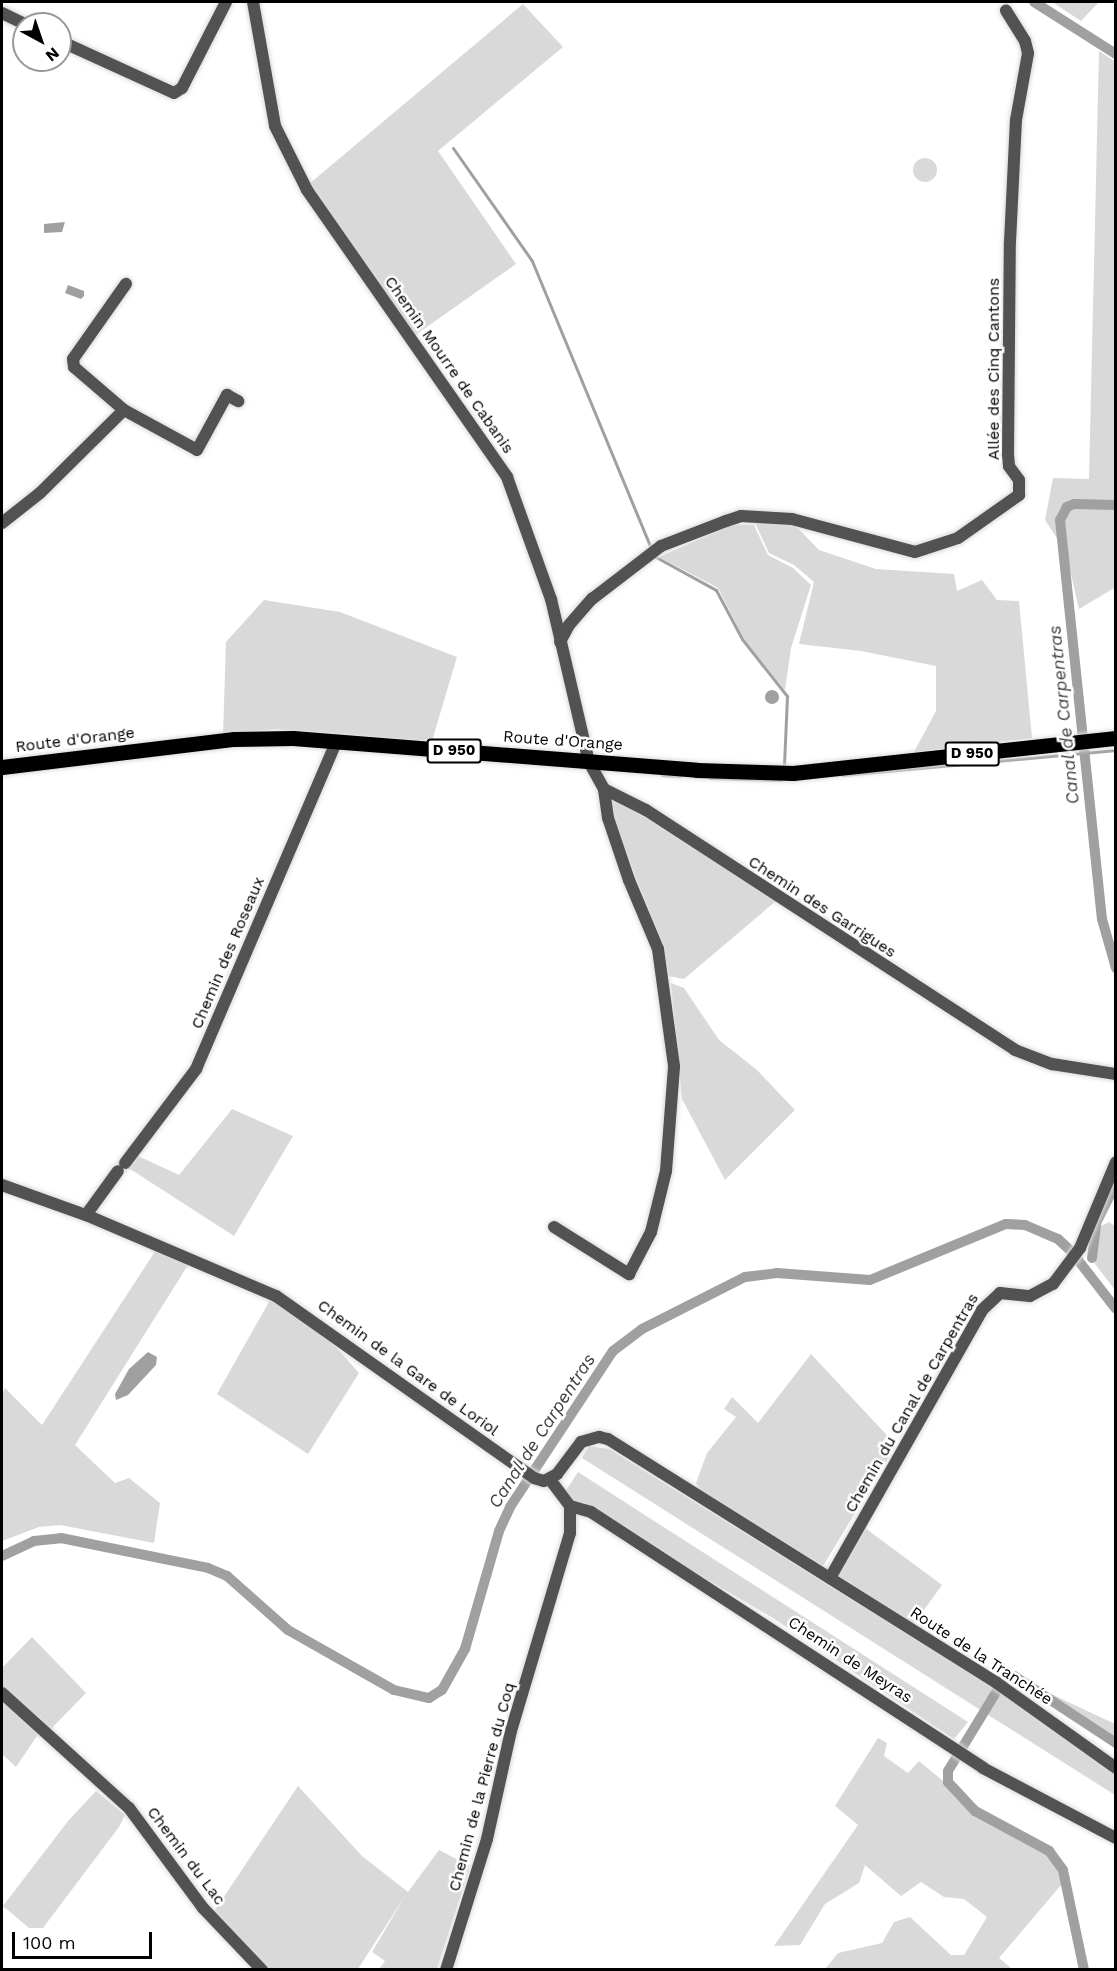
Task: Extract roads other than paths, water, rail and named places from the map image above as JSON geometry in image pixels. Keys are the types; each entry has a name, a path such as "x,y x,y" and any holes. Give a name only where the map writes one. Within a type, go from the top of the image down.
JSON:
{"main road":[{"name":"Route d'Orange","path":"2,767 234,739 336,742 747,773 793,772 1116,738"}],"street":[{"path":"72,46 174,93 182,88 226,2"},
{"name":"Chemin Mourre de Cabanis","path":"253,2 279,136 307,190 507,477 551,599 589,762"},
{"name":"Allée des Cinq Cantons","path":"560,642 569,625 592,599 661,546 716,524 741,516 792,519 915,552 958,538 1019,495 1020,480 1009,466 1008,454 1010,242 1016,120 1028,53 1025,41 1006,10"},
{"path":"126,285 73,358 74,367 124,410 197,450 227,395 238,401"},
{"path":"2,523 40,493 124,410"},
{"name":"Chemin des Roseaux","path":"86,1215 165,1115 196,1068 336,742"},
{"path":"554,1227 629,1274 651,1232 666,1171 674,1066 658,949 628,880 608,818 604,789 589,762"},
{"name":"Chemin des Garrigues","path":"604,789 646,810 1015,1050 1052,1064 1116,1074"},
{"name":"Chemin du Canal de Carpentras","path":"828,1577 982,1310 1000,1293 1042,1293 1074,1256 1116,1162"},
{"name":"Chemin de la Gare de Loriol","path":"2,1185 86,1215 300,1310 529,1476 550,1479"},
{"path":"570,1506 550,1479 575,1449 591,1438 608,1439 828,1577"},
{"name":"Chemin de Meyras","path":"570,1506 591,1512 1015,1786 1116,1838"},
{"name":"Chemin de la Pierre du Coq","path":"446,1970 487,1839 511,1731 566,1551 572,1518 570,1506"},
{"name":"Route de la Tranchée","path":"828,1577 1001,1686 1116,1767"},
{"name":"Chemin du Lac","path":"2,1693 129,1808 203,1908 262,1970"}],"waterway":[{"name":"Canal de Carpentras","path":"1034,2 1116,54"},
{"path":"453,148 532,261 652,550"},
{"name":"Canal de Carpentras","path":"1116,505 1074,504 1067,507 1060,520 1102,919 1116,968"},
{"path":"654,556 716,590 742,639 787,696 784,765"},
{"path":"842,775 1116,750"},
{"path":"662,775 680,776"},
{"path":"710,778 781,780"},
{"name":"Canal de Carpentras","path":"1092,1258 1096,1223 1116,1183"},
{"name":"Canal de Carpentras","path":"2,1556 34,1541 61,1538 208,1568 227,1576 288,1630 394,1690 429,1698 442,1690 465,1649 499,1531 510,1507 613,1351 642,1329 745,1277 777,1273 870,1280 1006,1224 1025,1225 1058,1239 1071,1251 1116,1309"},
{"name":"Canal de Carpentras","path":"1084,1970 1063,1870 1049,1851 975,1811 948,1782 948,1771 1006,1676 1014,1676 1116,1743"}]}
